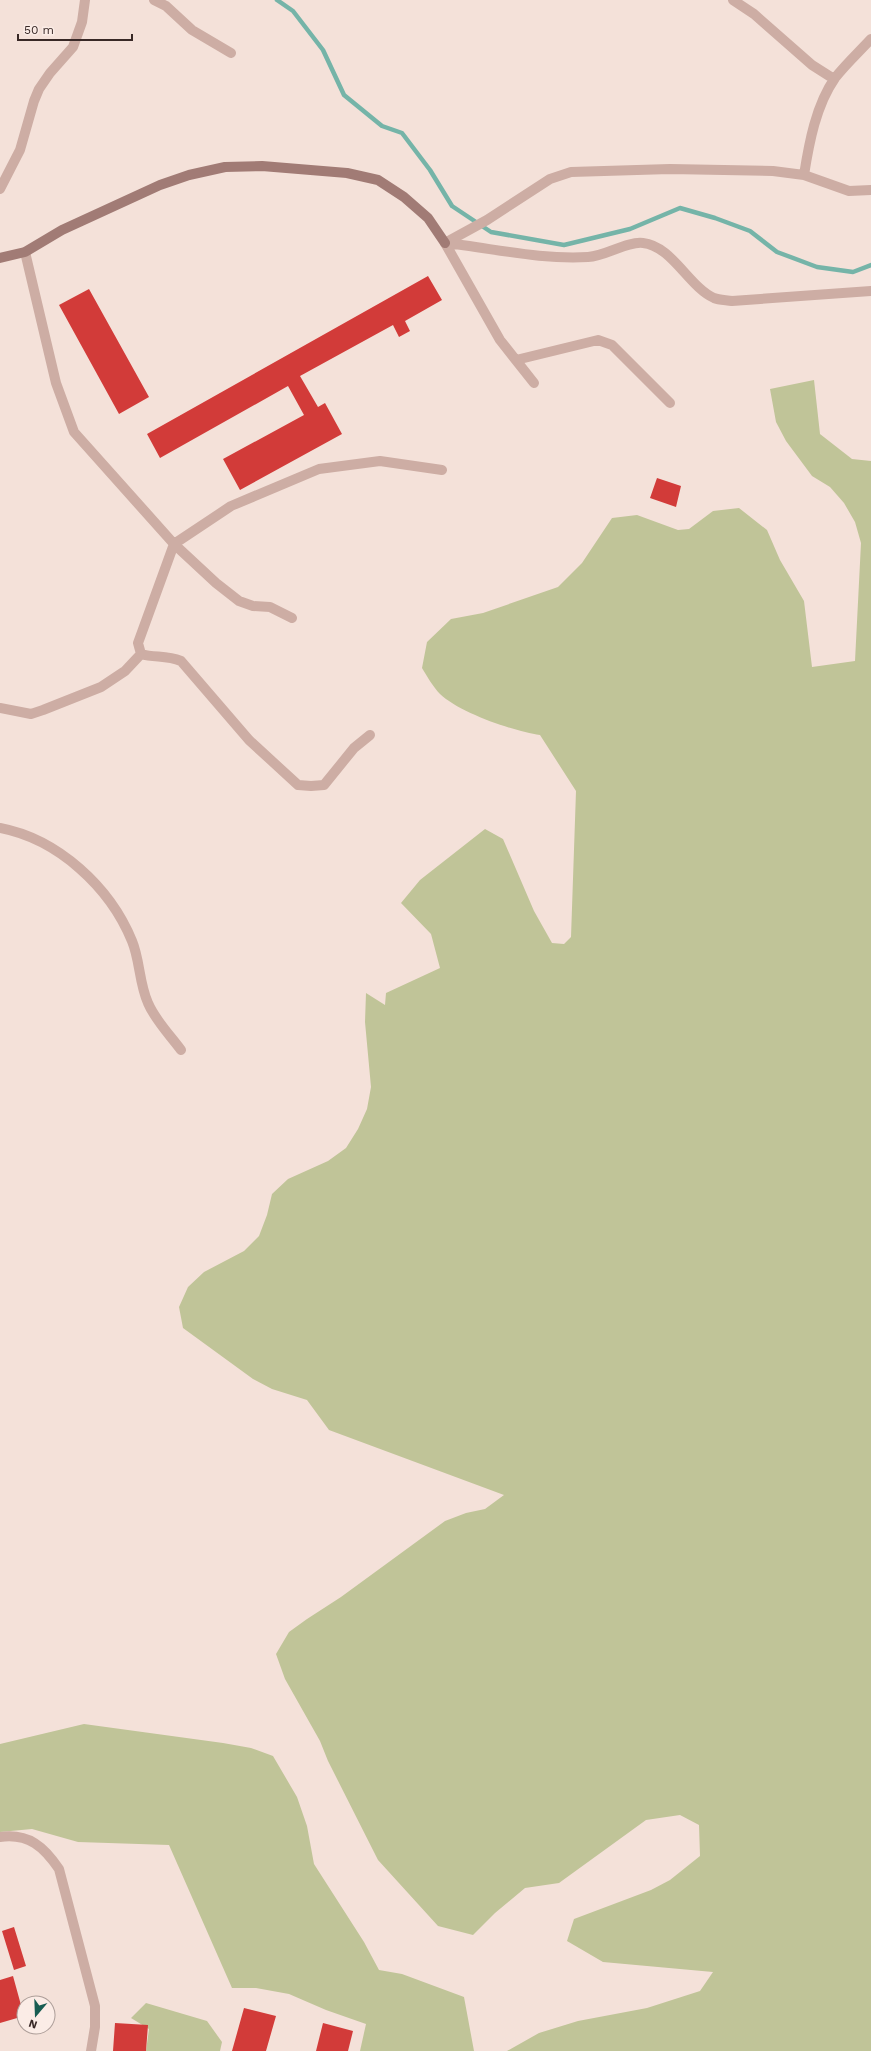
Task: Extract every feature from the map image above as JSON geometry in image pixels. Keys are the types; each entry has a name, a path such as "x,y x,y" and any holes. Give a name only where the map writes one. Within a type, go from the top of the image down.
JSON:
{"street":[{"path":"0,189 20,150 34,101 39,89 50,73 73,47 82,22 85,0"},
{"path":"154,0 166,6 192,30 231,53"},
{"path":"733,0 754,14 812,65 834,79"},
{"path":"804,175 808,145 824,97 834,79 871,39"},
{"path":"0,258 25,252 62,230 160,185 189,175 225,167 262,166 347,173 378,180 404,197 428,218 445,243 500,340 534,383"},
{"path":"445,243 487,220 550,179 571,172 670,169 773,171 804,175 849,191 871,190"},
{"path":"445,243 557,257 588,257 605,255 630,245 643,243 660,248 696,284 714,298 732,301 871,291"},
{"path":"25,252 56,383 74,432 174,544 239,601 253,606 270,607 292,618"},
{"path":"516,360 598,340 612,345 670,403"},
{"path":"141,654 138,643 174,544 231,506 319,469 380,462 442,470"},
{"path":"0,708 31,714 43,710 101,687 126,671 141,654"},
{"path":"141,654 148,656 169,656 180,661 249,740 298,785 324,785 354,748 370,735"},
{"path":"0,828 37,840 64,856 101,890 124,924 133,942 140,979 148,1003 181,1050"},
{"path":"0,1837 27,1839 46,1851 59,1869 95,2006 95,2028 91,2051"}],"green space":[{"path":"814,380 820,434 852,459 871,461 871,2051 507,2051 539,2033 578,2021 647,2008 700,1991 713,1972 603,1962 567,1941 574,1919 651,1890 670,1880 700,1856 699,1825 680,1815 646,1820 559,1883 525,1888 495,1913 473,1935 438,1926 378,1860 328,1761 320,1741 285,1679 276,1654 289,1632 341,1597 445,1521 466,1513 485,1509 504,1495 329,1430 307,1400 272,1389 253,1379 183,1328 179,1307 188,1287 204,1272 244,1251 259,1236 267,1215 272,1194 288,1179 328,1161 346,1148 358,1129 367,1109 371,1087 365,1022 366,993 385,1005 386,993 440,968 431,934 401,903 420,880 485,829 503,839 534,911 552,943 564,944 571,937 576,791 540,735 516,730 473,714 449,701 435,688 422,668 427,642 451,619 483,613 558,587 582,563 612,518 637,515 678,530 689,529 713,511 739,508 767,530 780,560 804,601 812,667 855,661 861,543 855,522 844,503 830,487 812,476 786,441 776,422 770,389"},
{"path":"84,1724 223,1743 251,1748 273,1756 297,1797 307,1826 314,1864 364,1942 379,1970 402,1974 464,1997 474,2051 360,2051 366,2024 326,2010 289,1994 256,1988 232,1988 169,1845 78,1842 32,1829 0,1832 0,1744"},
{"path":"146,2003 207,2021 222,2042 220,2051 146,2051 149,2029 131,2018"}],"building":[{"path":"428,276 442,300 405,321 410,331 399,337 393,325 300,376 318,407 325,403 342,434 240,490 223,459 304,415 288,386 160,458 147,434"},
{"path":"89,289 149,397 119,414 59,305"},
{"path":"657,478 681,486 676,507 650,498"},
{"path":"14,1927 26,1966 14,1970 2,1931"},
{"path":"13,1976 18,1995 16,1995 16,2018 0,2023 0,1980"},
{"path":"244,2008 276,2016 266,2051 232,2051"},
{"path":"115,2023 148,2025 146,2051 113,2051"},
{"path":"323,2023 353,2031 348,2051 316,2051"}],"waterway":[{"path":"277,0 293,11 323,50 344,95 382,126 402,133 430,170 452,206 491,232 564,245 630,229 680,208 715,218 750,231 777,252 817,267 853,272 871,265"}]}
